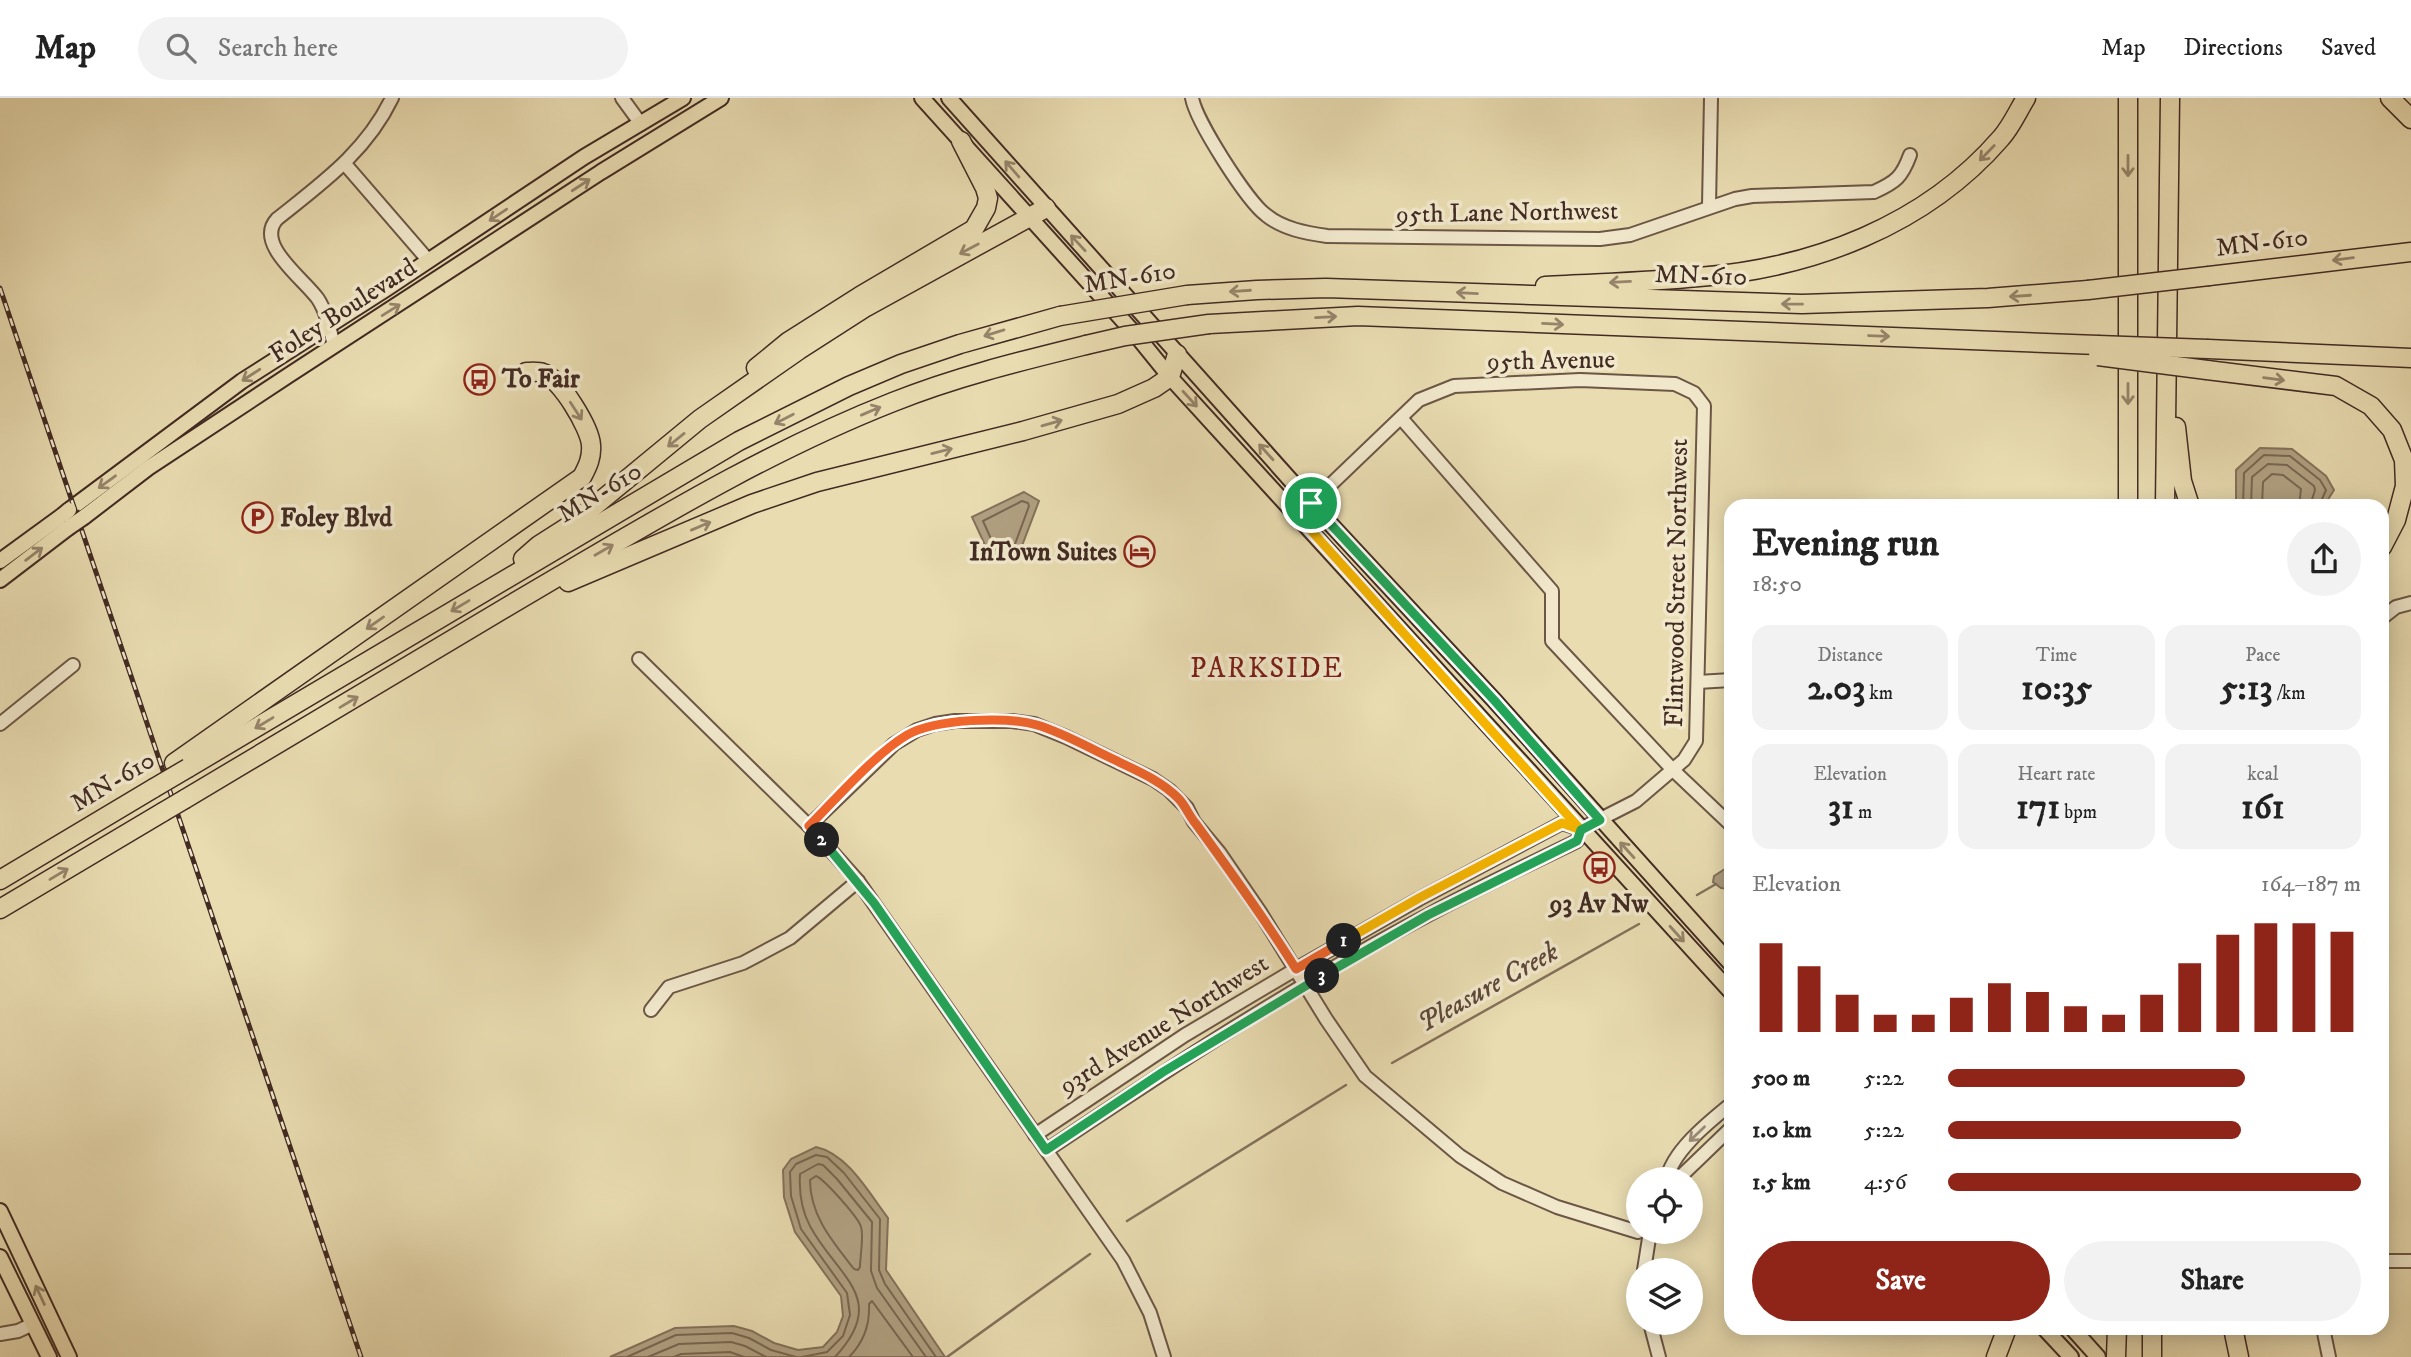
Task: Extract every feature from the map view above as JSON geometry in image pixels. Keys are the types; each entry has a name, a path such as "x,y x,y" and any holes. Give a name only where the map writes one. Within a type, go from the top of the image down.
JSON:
{"highway":[{"path":"1500,294 1540,287 1702,277 1779,265 1834,251 1883,229 1930,200 1972,169 2003,136 2026,98"},
{"path":"2127,499 2128,98"},
{"path":"2165,499 2170,98"},
{"path":"2390,98 2411,119"},
{"path":"489,589 540,545 575,522 700,419 789,341 974,229 986,208 988,198 961,141"},
{"path":"700,419 866,306 1046,208"},
{"name":"MN-610","path":"0,880 181,765 489,589 740,440 849,386 960,344 1060,316 1187,295 1326,288 1802,304 1988,298 2209,276 2411,249"},
{"path":"2168,294 2176,433 2182,481 2188,499"},
{"name":"MN-610","path":"0,909 720,483 825,430 896,400 981,371 1086,345 1209,324 1358,316 2040,342 2098,351"},
{"path":"2098,351 2207,349 2411,358"},
{"path":"2098,351 2207,370 2336,386 2371,406 2392,430 2403,460 2405,486 2396,520 2389,534"},
{"path":"503,610 752,504 817,482 1023,431 1118,404 1154,388 1170,377 1177,354"},
{"path":"2363,356 2411,364"},
{"path":"181,765 582,477 591,458 590,435 586,427 562,389 550,377 542,373 526,372"},
{"path":"1996,1357 2004,1335"},
{"path":"2116,1357 2117,1335"},
{"path":"2152,1335 2152,1357"},
{"path":"2234,1335 2239,1357"}],"main road":[{"name":"Foley Boulevard","path":"0,561 65,521 144,462 221,396 584,157 683,98"},
{"name":"Foley Boulevard","path":"144,462 334,346 601,172 721,98"},
{"path":"922,98 1136,335 1170,377 1724,984"},
{"path":"949,98 1311,503 1487,693 1724,956"},
{"name":"Foley Boulevard","path":"0,580 65,521"},
{"path":"0,1211 69,1357"},
{"path":"0,1256 49,1357"},
{"path":"2051,1335 2071,1357"},
{"path":"2078,1335 2098,1357"}],"street":[{"path":"334,346 319,300 274,249 270,230 276,219 345,164 373,130 392,98"},
{"path":"622,98 641,124"},
{"name":"95th Lane Northwest","path":"1192,98 1197,117 1251,199 1265,215 1295,230 1326,236 1600,239 1630,235 1709,206 1752,196 1874,192 1890,185 1903,174 1910,155"},
{"path":"1709,206 1711,98"},
{"path":"345,164 428,260"},
{"name":"95th Avenue","path":"1298,516 1419,400 1454,386 1580,380 1675,384 1694,393 1704,405"},
{"name":"Flintwood Street Northwest","path":"1581,830 1636,801 1684,760 1696,741 1704,405"},
{"path":"1401,418 1552,591 1552,640 1673,769 1724,818"},
{"path":"2389,612 2396,607 2411,603"},
{"path":"639,659 809,826 858,881 1123,1260 1150,1313 1164,1357"},
{"path":"0,724 73,665"},
{"path":"1698,682 1724,680"},
{"path":"809,826 906,735 956,721 1012,721 1034,724 1153,779 1178,798 1261,912 1326,1019 1365,1076 1460,1156 1502,1183 1558,1207 1626,1227"},
{"name":"93rd Avenue Northwest","path":"1035,1135 1185,1035 1419,898 1562,823 1581,830 1577,841 1428,915 1306,985 1169,1068 1046,1150"},
{"path":"651,1010 669,987 743,963 790,938 858,881"},
{"path":"1670,1167 1687,1145 1724,1111"},
{"path":"1690,1167 1724,1135"},
{"path":"2389,1261 2411,1261"},
{"path":"0,1334 18,1331 33,1324"},
{"path":"1653,1335 1659,1357"},
{"path":"2324,1335 2329,1357"}],"water":[{"path":"2260,448 2292,449 2326,476 2334,490 2328,499 2236,499 2236,470"},
{"path":"1024,492 1039,501 1020,551 992,560 972,517"},
{"path":"1724,870 1724,888 1713,882 1714,876"},
{"path":"816,1147 828,1151 848,1166 888,1218 886,1270 945,1357 610,1357 675,1328 734,1326 798,1350 823,1347 837,1332 843,1316 841,1296 795,1232 784,1197 783,1170 791,1159"}],"waterway":[{"name":"Pleasure Creek","path":"1697,895 1716,884"},
{"name":"Pleasure Creek","path":"1392,1063 1639,924"},
{"name":"Pleasure Creek","path":"1127,1221 1346,1085"},
{"name":"Pleasure Creek","path":"947,1357 1090,1254"}],"railway":[{"path":"0,288 361,1357"}],"place":[{"name":"To Fair","path":"479,379"},
{"name":"Foley Blvd","path":"257,518"},
{"name":"InTown Suites","path":"1140,552"},
{"name":"93 Av Nw","path":"1599,868"}],"district":[{"name":"PARKSIDE","path":"1267,668"}],"route":[{"path":"1311,503 1298,516 1581,830 1562,823 1419,898 1296,969 1261,912 1219,852 1194,822 1187,807 1162,784 1034,724 1012,721 956,721 935,724 906,735 809,826 858,881 1046,1150 1163,1072 1306,985 1428,915 1577,841 1581,830 1600,820 1494,700 1311,503"}]}
